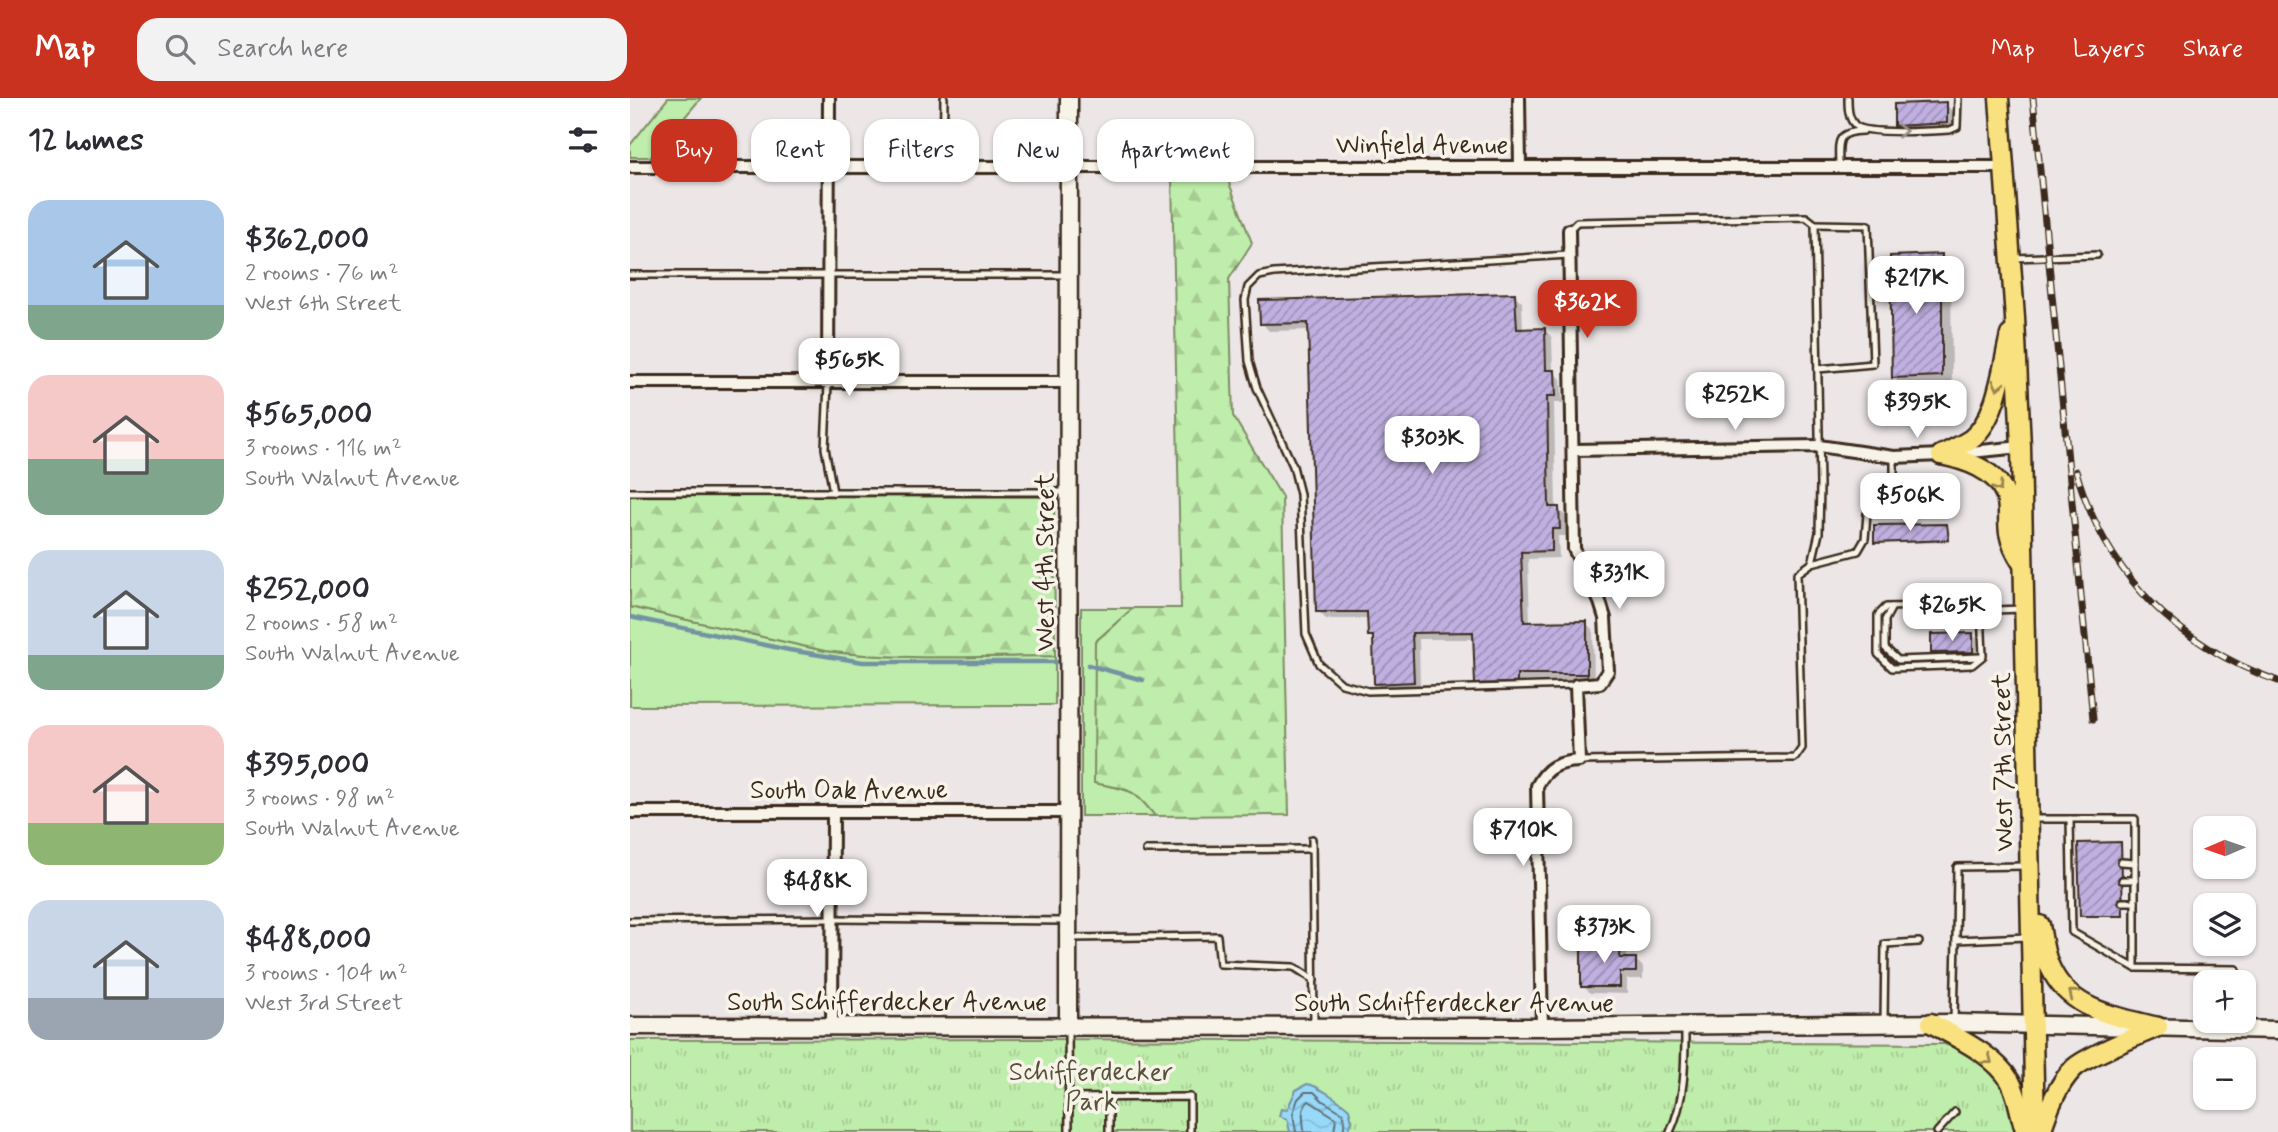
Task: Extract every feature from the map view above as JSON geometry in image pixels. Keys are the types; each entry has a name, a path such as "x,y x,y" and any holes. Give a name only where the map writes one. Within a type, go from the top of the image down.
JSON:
{"main road":[{"name":"West 4th Street","path":"1069,98 1069,119"},
{"name":"West 7th Street","path":"1999,98 2015,318 2021,447 2038,1132"},
{"name":"West 4th Street","path":"1068,1025 1069,182"},
{"path":"1941,455 1969,440 1991,414 2015,318"},
{"path":"1941,455 1965,460 1979,467 1989,474 2005,493 2009,534 2014,550 2025,568"},
{"path":"2031,907 2040,923 2054,975 2063,986 2092,1008 2158,1027"},
{"path":"1931,1023 1993,1062 2009,1079 2019,1101 2026,1132"},
{"name":"South Schifferdecker Avenue","path":"630,1026 1542,1027 1954,1023 2193,1026"},
{"path":"2038,1132 2053,1100 2075,1067 2158,1027"},
{"name":"South Schifferdecker Avenue","path":"2256,1027 2278,1030"}],"street":[{"path":"829,98 829,119"},
{"path":"1519,98 1520,167"},
{"name":"Winfield Avenue","path":"630,167 751,167"},
{"name":"Winfield Avenue","path":"1083,167 2004,167"},
{"path":"828,383 830,182"},
{"path":"1542,1027 1537,786 1544,772 1555,765 1579,761 1576,685 1600,682 1608,671 1605,618 1574,550 1569,230"},
{"path":"630,382 1068,382"},
{"path":"1573,450 1819,446 1894,457 2021,447"},
{"name":"South Oak Avenue","path":"630,812 1068,812"},
{"path":"832,1026 833,812"}],"lane":[{"path":"944,98 944,119"},
{"path":"1848,98 1850,117 1854,124 1867,131"},
{"path":"1839,167 1839,140 1843,134 1851,131 1950,130 1957,127 1958,98"},
{"path":"1569,230 1577,222 1806,217 1815,224 1868,225 1873,364 1818,369"},
{"path":"1812,563 1819,533 1815,224"},
{"path":"1569,255 1274,273 1259,276 1248,287 1245,300 1249,361 1257,388 1293,466 1300,494 1306,634 1319,664 1342,684 1368,691 1576,685"},
{"path":"2011,258 2097,255"},
{"path":"630,275 1068,275"},
{"path":"828,383 825,448 833,492"},
{"path":"1579,761 1796,758 1802,748 1797,574 1812,563 1858,551 1865,539 1867,514 1875,507 1886,506 1895,498 1894,457"},
{"path":"630,492 1068,492"},
{"path":"1983,656 1972,665 1892,668 1878,654 1878,615 1886,607 1927,606 1937,612 2025,609"},
{"path":"1892,607 1885,620 1885,648 1898,660 1983,656"},
{"path":"1982,610 1983,656"},
{"path":"2030,819 2135,819 2135,968"},
{"path":"2070,819 2075,862 2072,932 2135,968 2236,970"},
{"path":"1312,839 1314,1026"},
{"path":"1146,850 1312,849"},
{"path":"2121,862 2135,863"},
{"path":"1954,1023 1957,867 2031,866"},
{"path":"2122,880 2135,880"},
{"path":"2122,902 2135,902"},
{"path":"2072,903 2080,903"},
{"path":"630,921 1068,921"},
{"path":"1068,938 1217,936 1220,964 1294,967 1314,980"},
{"path":"1956,940 2032,936"},
{"path":"1884,1024 1885,944 1919,942"},
{"path":"1068,1025 1069,1132"},
{"path":"1670,1132 1678,1114 1682,1093 1685,1026"},
{"path":"1109,1097 1109,1132"},
{"path":"1069,1098 1190,1097 1190,1132"},
{"path":"1937,1132 1955,1112"}],"green space":[{"path":"668,98 701,98 683,119 651,119"},
{"path":"651,119 651,157 630,157 630,145"},
{"path":"1172,182 1229,182 1252,243 1229,279 1233,416 1282,497 1289,815 1155,816 1129,791 1094,783 1095,642 1133,608 1181,608"},
{"path":"630,496 1054,497 1055,656 911,657 825,651 630,607"},
{"path":"630,607 825,651 911,657 1055,656 1055,705 630,706"},
{"path":"1081,608 1133,608 1095,642 1095,783 1130,791 1155,816 1081,816"},
{"name":"Schifferdecker Park","path":"1044,1039 1944,1044 1980,1062 2002,1082 2017,1132 630,1132 630,1040"}],"water":[{"path":"1307,1084 1322,1090 1349,1109 1352,1121 1348,1132 1290,1132 1287,1119 1279,1116 1281,1109 1287,1110 1296,1090"}],"building":[{"path":"1947,102 1947,123 1894,126 1894,104"},
{"path":"1942,254 1942,376 1892,378 1890,256"},
{"path":"1515,293 1517,329 1545,328 1546,370 1555,370 1556,396 1547,396 1549,507 1559,507 1560,529 1552,529 1552,551 1521,552 1524,622 1587,621 1587,674 1517,674 1517,683 1475,684 1473,632 1412,633 1414,682 1374,684 1373,636 1368,636 1367,612 1316,612 1308,323 1260,324 1259,300"},
{"path":"1947,524 1949,540 1874,543 1874,525"},
{"path":"1973,633 1973,652 1931,653 1931,634"},
{"path":"2121,842 2123,916 2080,916 2078,843"},
{"path":"1581,943 1621,943 1620,958 1636,958 1636,972 1620,972 1620,987 1581,987"}],"waterway":[{"path":"630,617 789,650 863,662 1064,662"},
{"path":"1088,665 1143,680"}],"railway":[{"path":"2033,98 2093,719"},
{"path":"2076,471 2089,508 2106,543 2126,574 2150,602 2208,648 2278,681"}]}
